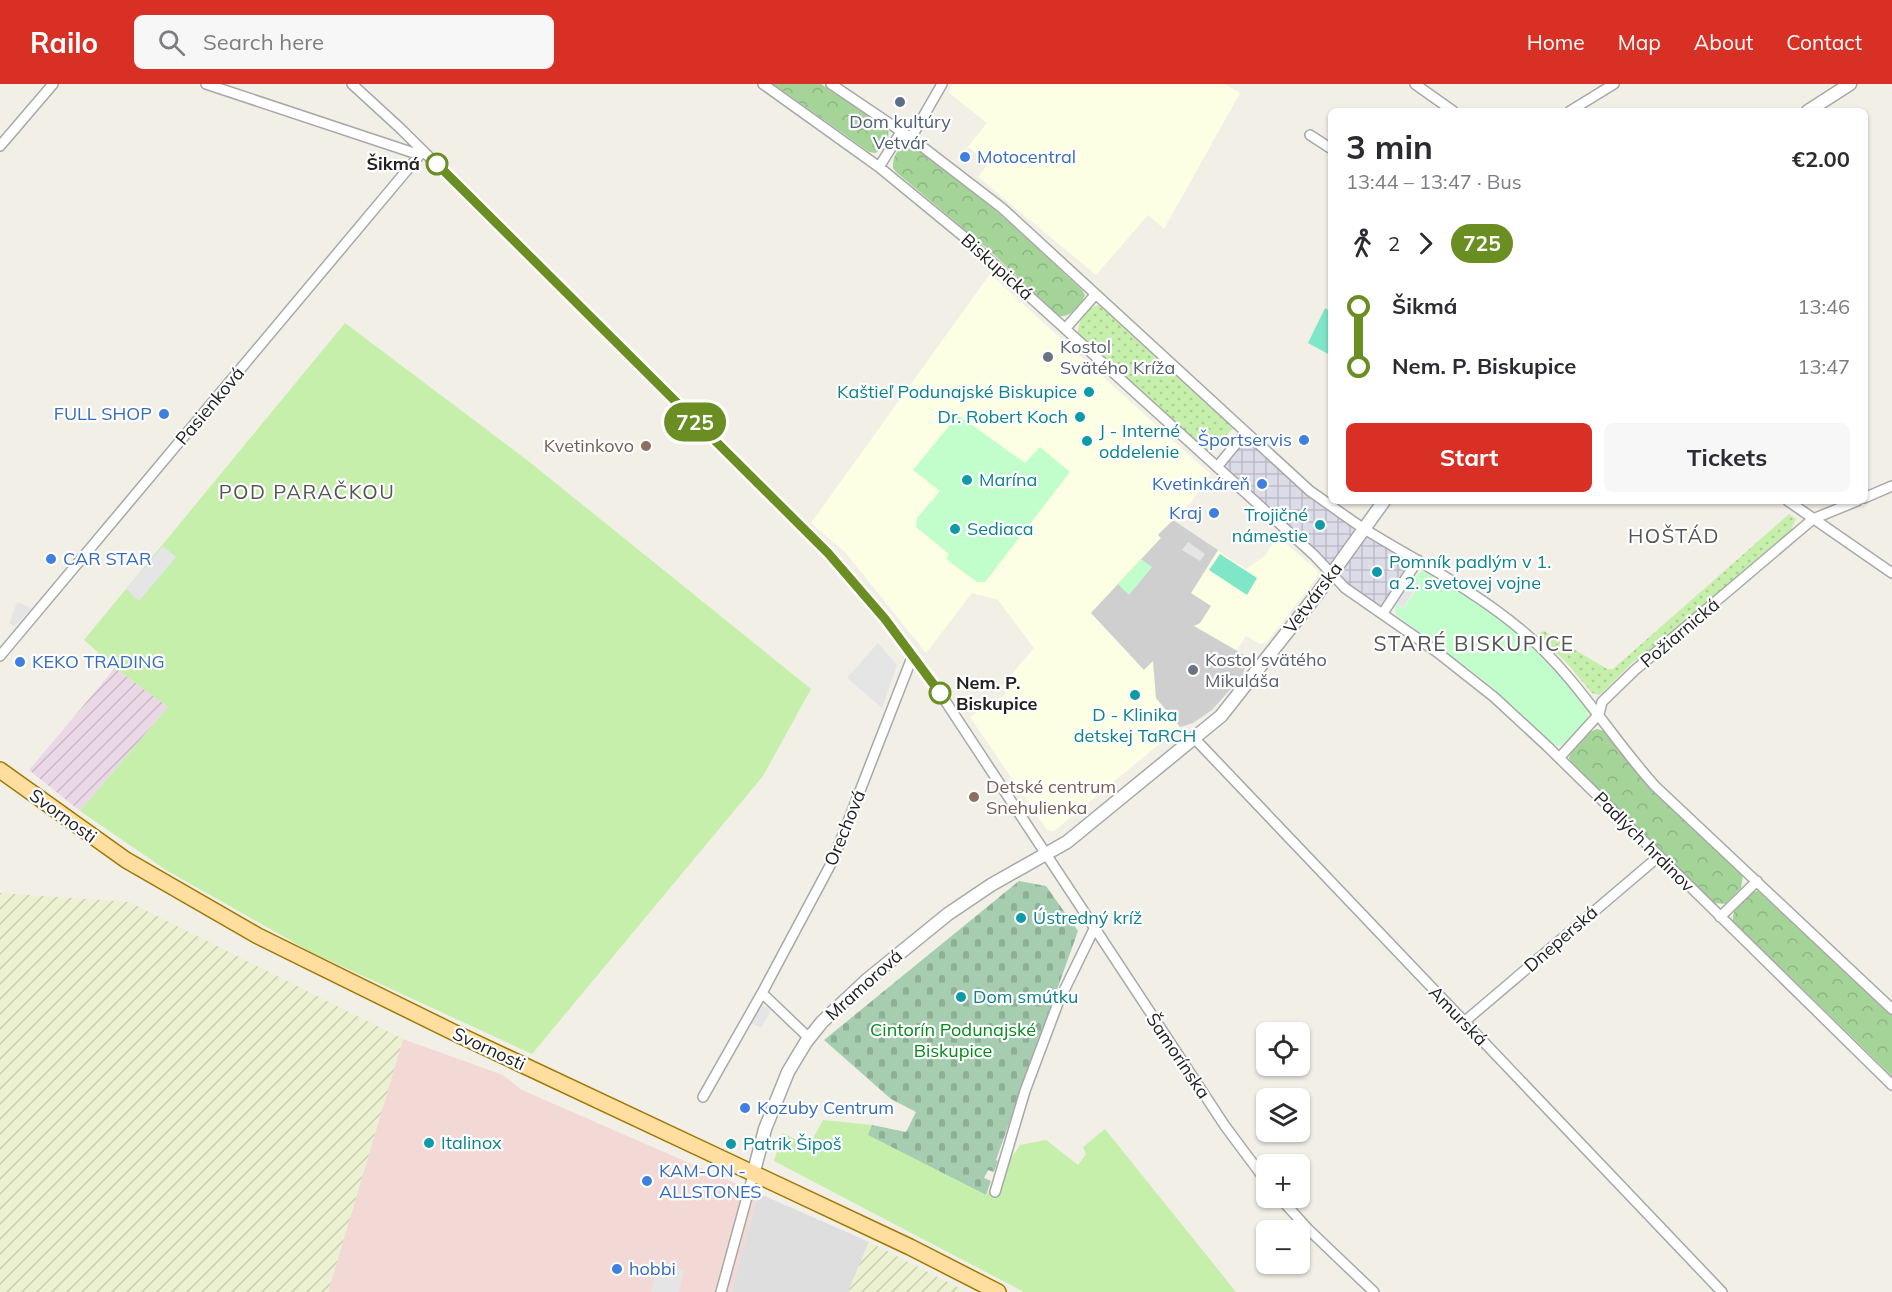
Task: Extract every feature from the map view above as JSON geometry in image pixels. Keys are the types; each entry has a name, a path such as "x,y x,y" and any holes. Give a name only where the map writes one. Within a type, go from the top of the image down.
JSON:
{"main road":[{"name":"Svornosti","path":"0,770 126,860 248,930 395,1004 753,1175 910,1247 998,1292"}],"street":[{"path":"0,146 53,84"},
{"path":"207,84 422,153"},
{"name":"Šamorínska","path":"352,84 828,553 885,619 913,656 1047,854 1225,1126 1256,1168"},
{"name":"Biskupická","path":"763,84 879,167 963,236 1216,467"},
{"path":"831,84 911,138 1002,208 1245,433 1310,491 1328,503"},
{"path":"911,138 942,84"},
{"path":"1415,84 1449,108"},
{"path":"1575,108 1614,84"},
{"path":"1813,108 1850,84"},
{"path":"879,167 901,132"},
{"path":"1310,135 1328,147"},
{"name":"Pasienková","path":"0,656 422,153"},
{"path":"1065,329 1095,295"},
{"path":"1245,433 1216,467 1322,562 1345,588 1383,613 1418,560"},
{"path":"1868,496 1892,486"},
{"path":"1329,504 1365,529 1488,604 1526,634 1568,674 1622,748 1655,786 1892,1009"},
{"name":"Vetvárska","path":"1047,854 1096,819 1195,739 1234,702 1382,504"},
{"path":"1792,504 1892,573"},
{"name":"Požiarnická","path":"1560,757 1599,714 1602,702 1635,670 1813,519 1850,504"},
{"name":"Padlých hrdinov","path":"1383,613 1494,697 1560,757 1658,857 1892,1085"},
{"name":"Orechová","path":"703,1097 762,993 836,854 913,656"},
{"name":"Amurská","path":"1195,739 1722,1292"},
{"name":"Mramorová","path":"753,1175 770,1116 788,1072 809,1038 853,992 924,933 991,885 1047,854"},
{"name":"Dneperská","path":"1464,1022 1658,857"},
{"path":"1720,917 1757,881"},
{"path":"995,1192 1025,1091 1058,1003 1094,929"},
{"path":"762,993 809,1038"},
{"path":"721,1292 753,1175"},
{"path":"1289,1208 1374,1292"}],"shaded area":[{"path":"953,84 1225,84 1240,93 1164,229 1148,215 1096,275 978,177 996,154 990,150 982,159 969,148 966,149 987,123 948,92"},
{"path":"990,274 1210,474 1192,501 1158,534 1161,538 1091,613 1144,669 1153,660 1156,698 1180,727 1054,831 1047,830 970,717 1006,694 1002,686 1034,648 998,600 972,593 926,653 845,552 811,523"},
{"name":"Trojičné námestie","path":"1245,433 1294,477 1328,500 1328,504 1334,504 1418,560 1383,613 1345,588 1217,467"},
{"path":"1173,520 1218,550 1191,593 1211,606 1200,623 1194,626 1244,655 1246,663 1243,675 1212,710 1193,723 1180,727 1156,698 1153,661 1144,670 1091,613 1161,538 1158,535"},
{"path":"1277,536 1318,571 1317,577 1267,642 1260,644 1246,636 1237,650 1193,626 1191,593 1218,551 1246,569 1265,556"},
{"path":"1188,542 1205,554 1200,561 1182,550"},
{"path":"163,546 176,557 139,601 126,589"},
{"path":"1412,578 1419,583 1403,608 1395,603"},
{"path":"17,602 32,608 15,626 9,624"},
{"path":"878,643 897,665 882,708 847,678"},
{"path":"115,668 168,707 80,811 29,770"},
{"path":"0,893 129,902 403,1039 328,1292 0,1292"},
{"path":"760,1004 771,1010 761,1028 751,1023"},
{"path":"403,1039 503,1075 522,1090 758,1193 731,1292 328,1292"},
{"path":"758,1193 869,1242 848,1292 731,1292"},
{"path":"869,1242 967,1292 848,1292"},
{"path":"659,1263 684,1270 679,1292 651,1292"}],"green space":[{"path":"773,84 821,84 888,129 886,143 875,153 869,152"},
{"path":"907,145 914,146 937,162 980,197 1082,290 1085,295 1075,310 1067,315 1059,316 989,250 896,172 893,168 895,157 900,149"},
{"path":"1099,305 1233,428 1209,454 1078,333 1084,315"},
{"path":"1325,308 1328,310 1328,354 1308,343"},
{"path":"345,323 527,460 811,689 763,776 532,1054 309,951 166,870 80,811 168,707 115,668 95,658 98,652 84,640"},
{"path":"958,415 1025,463 1040,447 1070,472 985,582 977,582 946,559 949,554 916,527 917,518 940,491 913,470"},
{"path":"1789,514 1796,519 1791,530 1659,644 1632,663 1600,695 1592,693 1565,661 1537,634 1544,631 1607,669 1613,669"},
{"path":"1220,554 1257,578 1247,595 1209,570"},
{"path":"1141,559 1152,567 1129,595 1118,584"},
{"path":"1422,571 1440,579 1488,611 1562,674 1579,694 1589,711 1582,726 1573,735 1560,746 1553,745 1489,684 1395,614 1396,604 1403,609 1420,584 1413,578"},
{"path":"1597,729 1604,731 1642,779 1743,875 1741,888 1725,904 1714,903 1573,765 1569,758 1573,749 1584,737"},
{"name":"Cintorín Podunajské Biskupice","path":"1019,881 1046,886 1078,931 996,1160 998,1161 994,1172 988,1170 984,1178 991,1181 986,1195 867,1135 872,1125 906,1132 916,1112 891,1099 824,1040"},
{"path":"1758,891 1892,1015 1892,1076 1733,921 1734,911 1740,902 1749,894"},
{"path":"823,1120 872,1125 868,1135 986,1195 1020,1145 1046,1140 1078,1165 1086,1154 1083,1147 1105,1129 1236,1292 1024,1292 774,1161 783,1133 809,1146"}],"bus line":[{"name":"725","path":"437,164 828,553 885,619 940,693"}],"place":[{"name":"Dom kultúry Vetvár","path":"900,102"},
{"name":"Motocentral","path":"965,157"},
{"name":"Šikmá","path":"437,164"},
{"name":"Kostol Svätého Kríža","path":"1048,357"},
{"name":"Kaštieľ Podunajské Biskupice","path":"1089,392"},
{"name":"FULL SHOP","path":"164,414"},
{"name":"Dr. Robert Koch","path":"1080,417"},
{"name":"Športservis","path":"1304,440"},
{"name":"J - Interné oddelenie","path":"1087,441"},
{"name":"Kvetinkovo","path":"646,446"},
{"name":"Marína","path":"967,480"},
{"name":"Kvetinkáreň","path":"1262,484"},
{"name":"Kraj","path":"1214,513"},
{"name":"Trojičné námestie","path":"1320,525"},
{"name":"Sediaca","path":"955,529"},
{"name":"CAR STAR","path":"51,559"},
{"name":"Pomník padlým v 1. a 2. svetovej vojne","path":"1377,572"},
{"name":"KEKO TRADING","path":"20,662"},
{"name":"Kostol svätého Mikuláša","path":"1193,670"},
{"name":"Nem. P. Biskupice","path":"940,693"},
{"name":"D - Klinika detskej TaRCH","path":"1135,695"},
{"name":"Detské centrum Snehulienka","path":"974,797"},
{"name":"Ústredný kríž","path":"1021,918"},
{"name":"Dom smútku","path":"961,997"},
{"name":"Kozuby Centrum","path":"745,1108"},
{"name":"Italinox","path":"429,1143"},
{"name":"Patrik Šipoš","path":"731,1144"},
{"name":"KAM-ON - ALLSTONES","path":"647,1181"},
{"name":"hobbi","path":"617,1269"}],"district":[{"name":"POD PARAČKOU","path":"307,492"},
{"name":"HOŠTÁD","path":"1674,536"},
{"name":"STARÉ BISKUPICE","path":"1474,644"}]}
